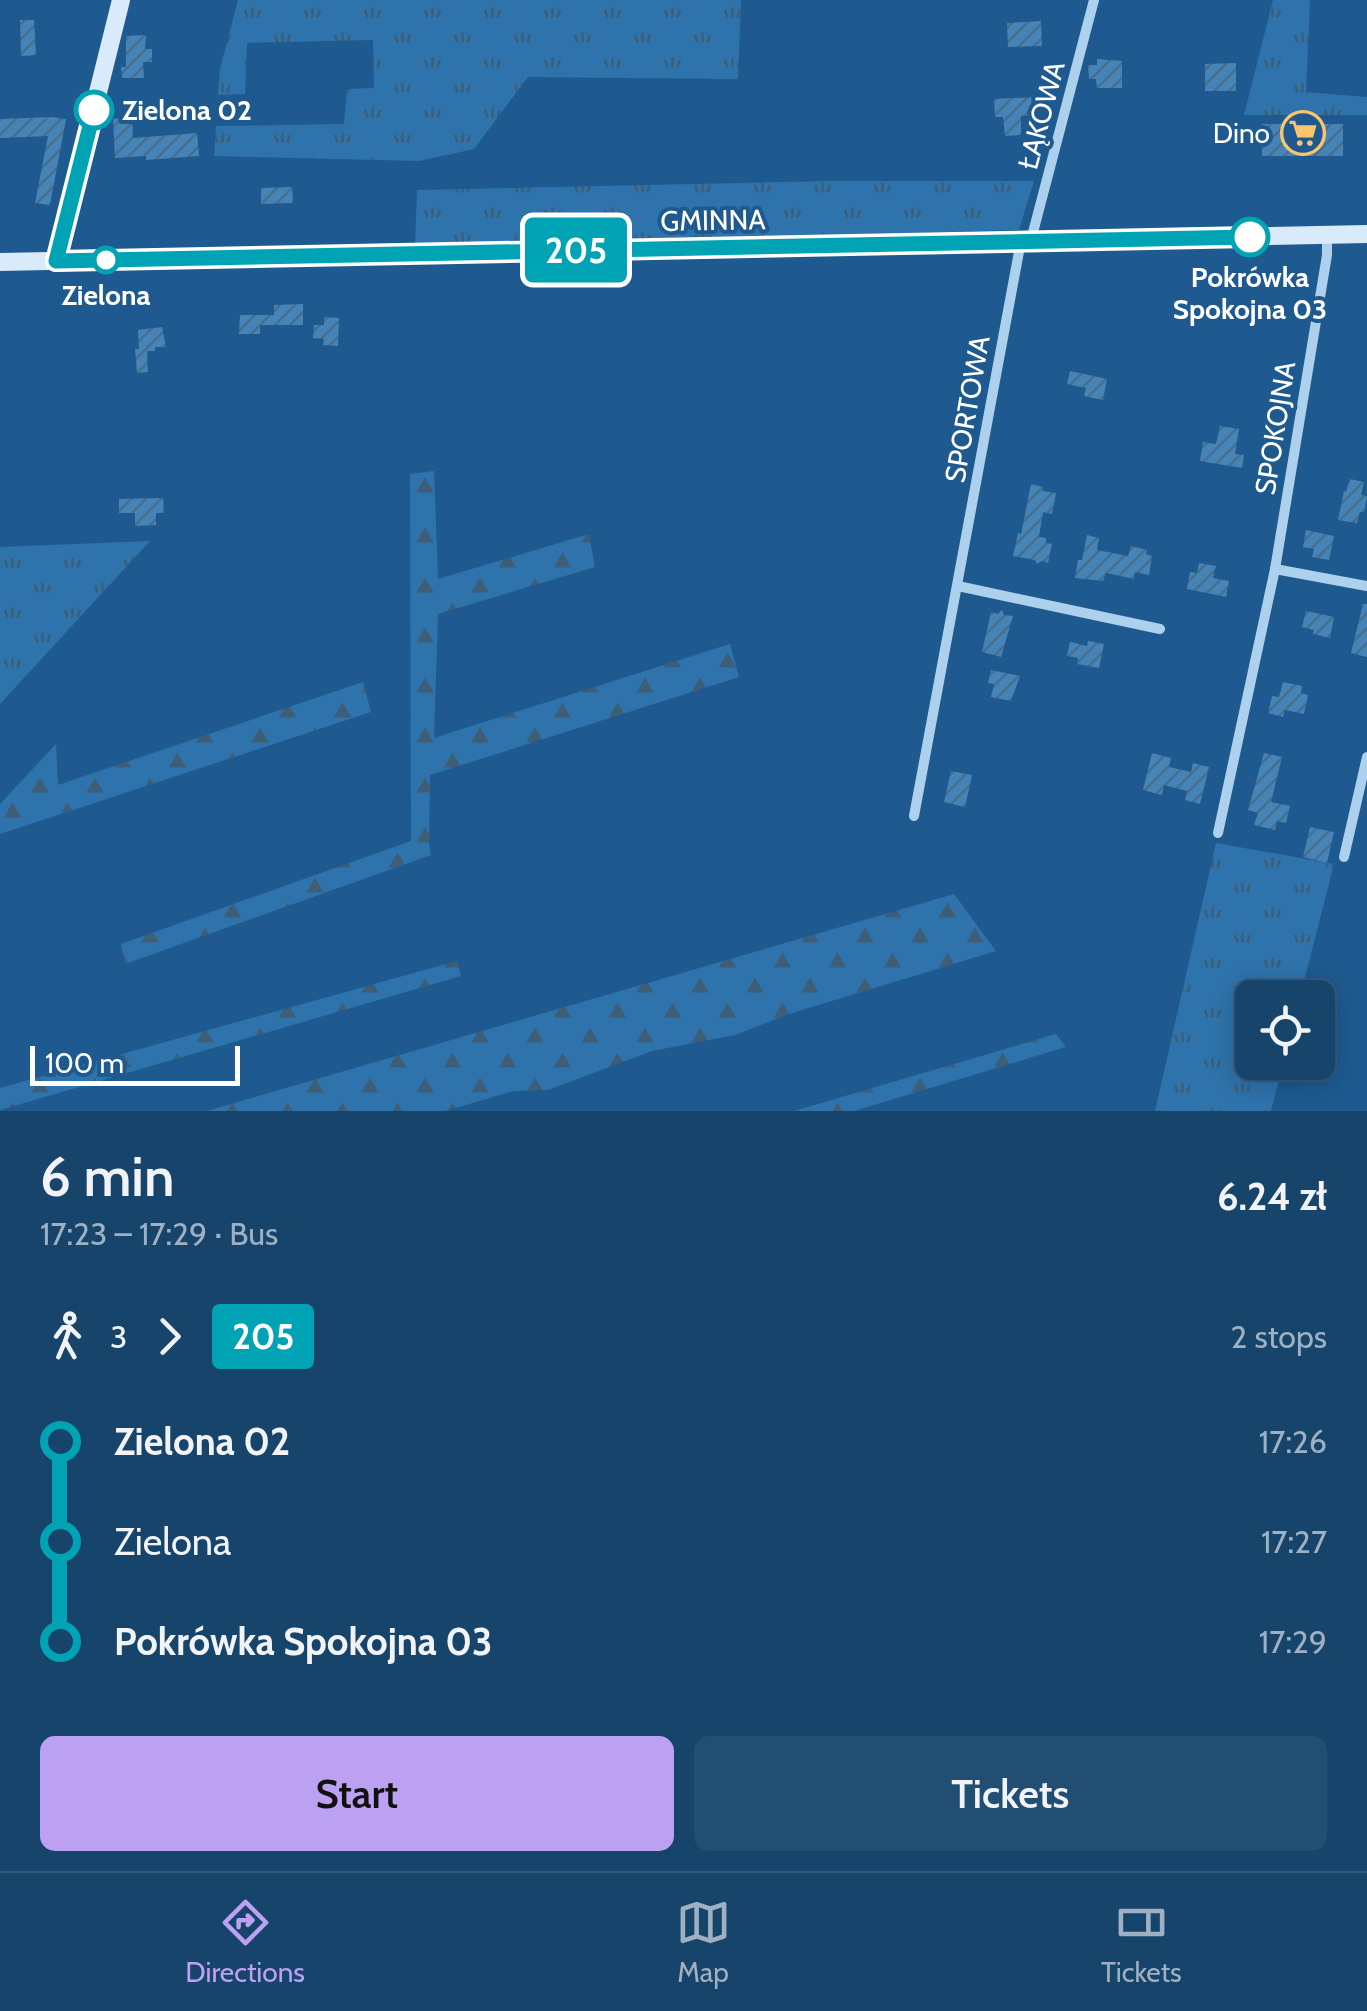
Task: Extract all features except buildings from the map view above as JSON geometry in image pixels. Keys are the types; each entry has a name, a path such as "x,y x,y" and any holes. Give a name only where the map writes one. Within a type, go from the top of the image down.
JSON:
{"main road":[{"path":"56,261 121,0"},
{"name":"GMINNA","path":"0,262 1367,234"}],"street":[{"name":"ŁĄKOWA","path":"1026,241 1094,0"},
{"name":"SPOKOJNA","path":"1218,832 1275,570 1327,255 1327,235"},
{"name":"SPORTOWA","path":"914,816 1026,241"},
{"path":"1275,570 1367,586"},
{"path":"958,586 1160,629"},
{"path":"1344,857 1367,757"}],"green space":[{"path":"238,0 741,0 738,79 528,77 474,149 419,161 214,156 216,126 344,124 347,89 374,88 373,40 247,43 245,94 218,95 220,69"},
{"path":"1273,0 1310,0 1306,92 1367,97 1367,115 1244,115"},
{"path":"1034,181 1019,230 415,246 417,190"},
{"path":"434,471 438,579 589,534 595,567 438,614 434,738 730,644 739,677 430,775 431,855 125,964 121,944 411,841 410,474"},
{"path":"150,541 0,704 0,547"},
{"path":"363,682 371,712 0,834 0,804 56,744 58,785"},
{"path":"1216,843 1334,864 1304,980 1235,980 1235,1080 1279,1080 1271,1111 1155,1111"},
{"path":"954,894 996,951 789,1014 735,1035 652,1051 548,1090 513,1091 445,1111 207,1111"},
{"path":"457,961 461,976 0,1110 0,1088"},
{"path":"1056,1034 1066,1047 854,1111 794,1111"}],"bus line":[{"name":"205","path":"94,110 56,261 1250,237"}],"place":[{"name":"Zielona 02","path":"94,110"},
{"name":"Dino","path":"1303,133"},
{"name":"Pokrówka Spokojna 03","path":"1250,237"},
{"name":"Zielona","path":"106,260"}]}
